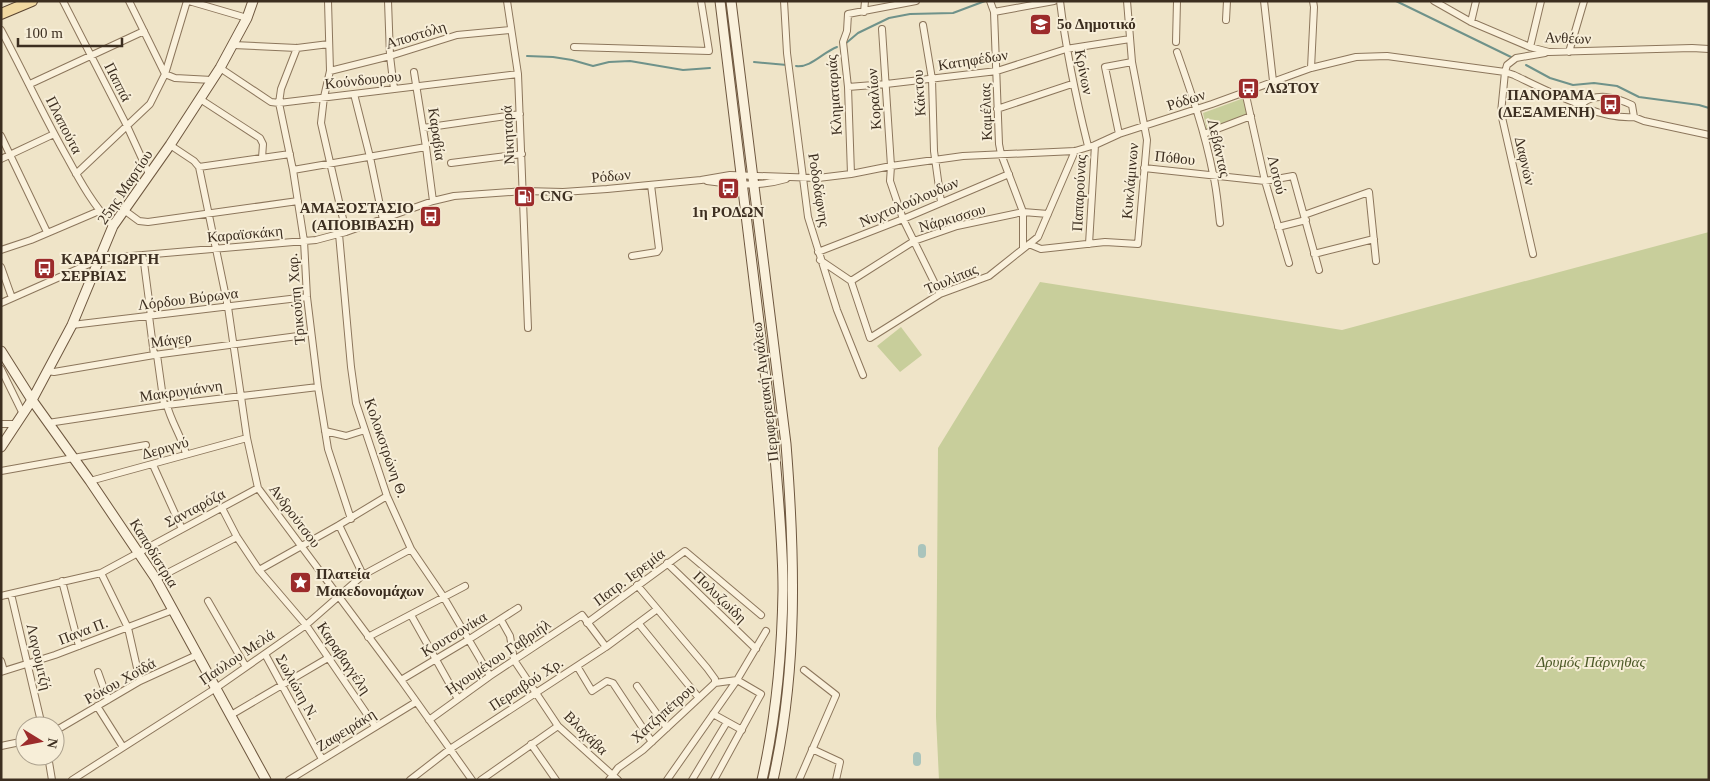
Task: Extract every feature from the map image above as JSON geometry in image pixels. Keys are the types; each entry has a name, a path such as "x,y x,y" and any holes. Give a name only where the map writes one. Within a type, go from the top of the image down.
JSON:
{"main road":[{"path":"1,14 32,1"},
{"name":"25ης Μαρτίου","path":"1,447 32,400 72,325 112,226 170,145 220,68 247,18 253,1"},
{"name":"Περιφερειακή Αιγάλεω","path":"720,1 774,446 780,519 783,589 781,636 774,706 762,780"},
{"name":"Περιφερειακή Αιγάλεω","path":"731,1 786,444 792,518 794,589 791,655 780,744 773,780"},
{"name":"Καποδίστρια","path":"1,351 32,400 90,481 156,579 266,780"}],"street":[{"name":"Παππά","path":"62,1 149,174"},
{"path":"129,1 165,74 175,78 212,80"},
{"path":"76,174 150,104 165,74 188,1 247,18"},
{"path":"328,1 330,70 321,123 346,232"},
{"path":"388,1 390,56 394,89"},
{"name":"Νικηταρά","path":"507,1 518,74 528,328"},
{"path":"574,47 709,51 701,1"},
{"name":"Ροδοδάφνης","path":"784,1 788,52 808,217 837,310 863,375"},
{"path":"865,1 864,12 916,1"},
{"name":"Καμέλιας","path":"990,1 994,12 997,109 1001,154 1024,212 1026,246"},
{"path":"994,12 1025,4 1054,1"},
{"name":"Κρίνων","path":"1060,1 1072,84 1091,146"},
{"name":"Κυκλάμινων","path":"1089,244 1105,242 1138,244 1146,140 1132,62 1127,1"},
{"path":"1176,42 1177,1"},
{"path":"1226,20 1227,1"},
{"path":"1264,1 1272,81"},
{"path":"1311,68 1313,1"},
{"path":"1472,22 1476,1"},
{"path":"1530,47 1541,1"},
{"path":"1569,52 1584,1"},
{"name":"Ανθέων","path":"1435,3 1472,22 1530,47 1549,52 1709,49"},
{"name":"Κληματαριάς","path":"851,174 848,87 843,42 847,31 848,14 864,12"},
{"name":"Κάκτου","path":"923,25 932,79 936,160 941,202"},
{"name":"Κοραλίων","path":"882,29 891,166 890,181 903,219 940,294"},
{"name":"Πλαπούτα","path":"1,30 76,174 99,211 112,226"},
{"name":"Αποστόλη","path":"330,70 390,56 457,35 511,30"},
{"path":"30,84 144,31"},
{"name":"Κατηφέδων","path":"848,87 997,71 1066,49 1130,40"},
{"path":"233,45 298,48 329,44"},
{"name":"Τρικούπη Χαρ.","path":"298,48 291,60 281,89 279,103 293,170 304,241 308,297 325,432 328,449 351,518"},
{"name":"Λεβάντας","path":"1177,52 1204,134 1214,175 1220,223"},
{"path":"1504,72 1507,65 1516,58 1549,52"},
{"name":"Ρόδων","path":"524,191 576,191 741,175 803,178 851,174 936,160 1001,154 1075,151 1272,81 1311,68 1356,57 1387,56 1504,72 1570,101 1582,104 1585,108 1609,116 1622,118 1634,116"},
{"path":"1119,134 1105,67 1132,62"},
{"path":"220,68 271,102 279,103"},
{"name":"Καραβία","path":"414,72 433,201"},
{"name":"Δαφνών","path":"1504,72 1501,114 1533,254"},
{"name":"Κούνδουρου","path":"279,103 518,74"},
{"path":"997,109 1072,84"},
{"name":"Λοτού","path":"1245,91 1265,181 1289,263"},
{"path":"354,94 383,220"},
{"path":"1582,104 1594,98 1614,98 1632,105 1634,116 1644,121 1709,135"},
{"path":"200,99 260,138 263,144 262,158"},
{"path":"423,128 520,114"},
{"path":"1204,134 1251,116"},
{"path":"1,160 54,134"},
{"path":"1,136 47,232"},
{"path":"170,145 194,161 199,167 290,154"},
{"name":"Παπαρούνας","path":"1089,244 1091,146"},
{"path":"293,170 426,147"},
{"path":"1048,214 1075,151"},
{"path":"451,163 522,154"},
{"name":"Ανδρούτσου","path":"199,167 228,307 240,396 258,488 401,680 472,780"},
{"name":"Πόθου","path":"1144,168 1265,181 1294,176 1305,217"},
{"name":"Νυχτολούλουδων","path":"819,256 1009,174"},
{"name":"Ρόδων","path":"701,180 754,186 790,178"},
{"path":"632,256 657,252 659,249 651,185"},
{"name":"Καραϊσκάκη","path":"1,303 98,260 304,241 346,232 433,201 454,196 524,191"},
{"path":"1278,227 1369,192 1376,261"},
{"path":"124,210 140,220 148,222 298,201"},
{"path":"1,250 99,211"},
{"name":"Νάρκισσου","path":"851,281 914,241 957,226 1024,212 1048,214"},
{"name":"Τουλίπας","path":"851,281 870,338 940,294 989,276 1038,237 1048,214"},
{"path":"1305,217 1319,270"},
{"name":"Κολοκοτρώνη Θ.","path":"338,234 350,367 356,403 387,496 411,549 444,596 490,676"},
{"path":"1314,254 1374,239"},
{"path":"1026,246 1041,249 1089,244"},
{"path":"143,255 150,316 165,405 182,440 186,454"},
{"path":"819,256 851,281"},
{"path":"1,267 12,298"},
{"name":"Λόρδου Βύρωνα","path":"72,325 308,297"},
{"name":"Μάγερ","path":"47,371 54,372 156,355 298,336"},
{"path":"1,369 23,414"},
{"name":"Μακρυγιάννη","path":"48,423 165,405 318,387"},
{"path":"1,424 17,424"},
{"path":"325,432 346,436 365,430"},
{"name":"Δεριγνύ","path":"90,481 247,438"},
{"path":"1,470 146,445"},
{"path":"153,465 182,529"},
{"name":"Σανταρόζα","path":"1,596 101,573 258,488"},
{"path":"259,570 339,526 387,496"},
{"name":"Καραβαγγέλη","path":"222,508 259,570 306,625 375,726"},
{"path":"339,526 363,575"},
{"path":"156,579 238,537"},
{"name":"Παύλου Μελά","path":"72,780 216,688 265,654 306,625 363,575 411,549"},
{"name":"Πατρ. Ιερεμία","path":"587,623 685,551 762,615"},
{"name":"Πολυζωίδη","path":"667,563 756,649"},
{"path":"101,573 128,628 140,681"},
{"path":"62,581 79,646"},
{"path":"637,585 656,610 708,668 715,678 716,684"},
{"path":"368,637 464,586"},
{"name":"Λαγουμτζή","path":"11,594 40,716"},
{"path":"208,601 246,666"},
{"name":"Κουτσονίκα","path":"401,680 518,608"},
{"name":"Πανα Π.","path":"2,672 28,665 172,610"},
{"name":"Περαιβού Χρ.","path":"410,780 450,749 606,647 656,610"},
{"path":"411,614 458,698"},
{"name":"Ηγουμένου Γαβριήλ","path":"429,720 490,676 582,615 587,623"},
{"name":"Βλαχάβα","path":"501,620 510,636 514,660 558,726 613,778"},
{"path":"587,623 606,647"},
{"path":"639,624 699,698"},
{"path":"667,780 737,680 766,631"},
{"name":"Σωλιώτη Ν.","path":"265,654 322,759"},
{"name":"Ρόκου Χοϊδά","path":"65,725 140,681 197,655"},
{"path":"231,715 328,658"},
{"path":"1,661 2,672"},
{"path":"576,666 592,691 608,681 613,683 652,742"},
{"path":"799,780 836,695 804,670"},
{"path":"98,672 108,700"},
{"path":"714,780 761,694 737,680"},
{"name":"Χατζηπέτρου","path":"613,778 618,768 652,742 716,684 737,680"},
{"path":"637,686 667,728"},
{"name":"Ζαφειράκη","path":"288,780 416,702"},
{"path":"97,706 123,747"},
{"path":"713,714 742,730"},
{"path":"692,780 727,722"},
{"path":"481,780 558,726"},
{"path":"1,746 15,743"},
{"path":"531,744 556,780"},
{"path":"812,749 840,762 836,780"},
{"path":"50,766 52,780"}],"green space":[{"path":"1244,98 1248,115 1207,131 1203,113"},
{"name":"Δρυμός Πάρνηθας","path":"1709,232 1709,780 939,780 936,717 938,448 1040,282 1342,330"},
{"path":"901,327 922,355 900,372 877,346"}],"waterway":[{"path":"845,44 858,33 889,18 910,14 953,13 985,1"},
{"path":"1396,1 1513,58"},
{"path":"796,66 807,65 837,47"},
{"path":"527,56 553,57 593,66 609,62 630,61 683,70 710,68"},
{"path":"754,62 787,65"},
{"path":"1526,65 1550,78 1573,85 1594,83 1617,86 1639,97 1709,108"},
{"path":"922,548 922,554"},
{"path":"917,756 917,762"}],"place":[{"name":"5ο Δημοτικό","path":"1041,24"},
{"name":"ΛΩΤΟΥ","path":"1249,88"},
{"name":"ΠΑΝΟΡΑΜΑ (ΔΕΞΑΜΕΝΗ)","path":"1611,104"},
{"name":"1η ΡΟΔΩΝ","path":"728,189"},
{"name":"CNG","path":"524,196"},
{"name":"ΑΜΑΞΟΣΤΑΣΙΟ (ΑΠΟΒΙΒΑΣΗ)","path":"430,217"},
{"name":"ΚΑΡΑΓΙΩΡΓΗ ΣΕΡΒΙΑΣ","path":"45,268"},
{"name":"Πλατεία Μακεδονομάχων","path":"300,583"}]}
